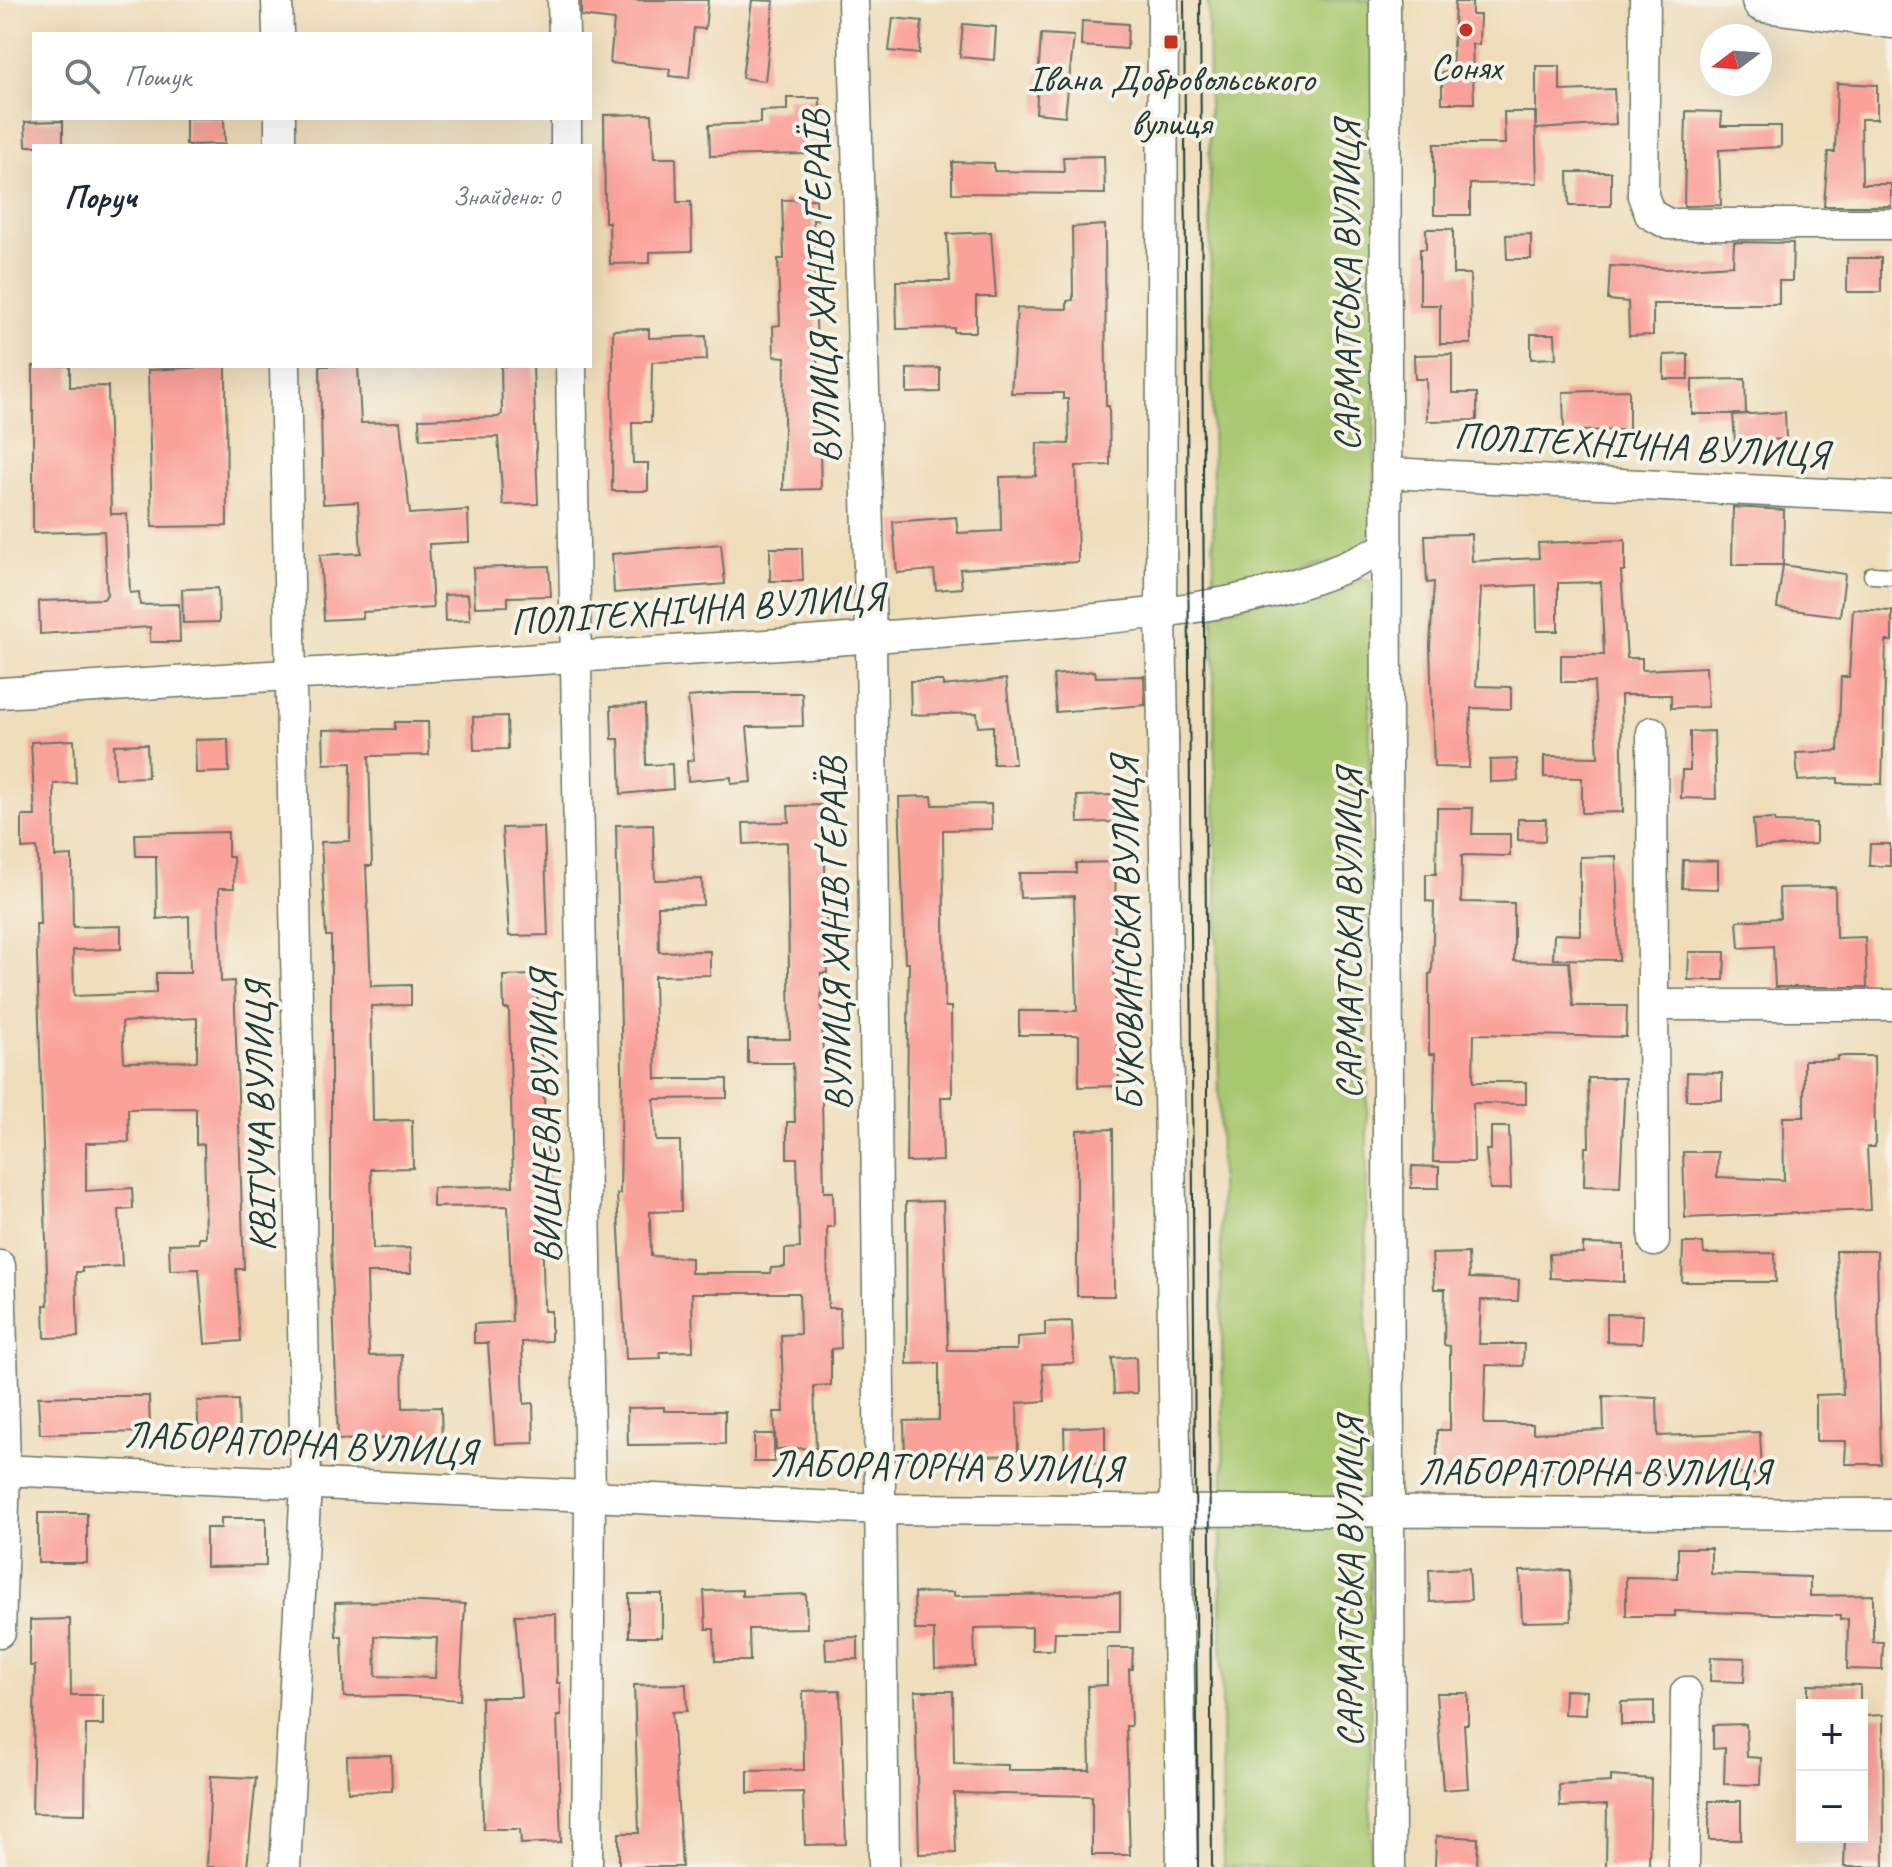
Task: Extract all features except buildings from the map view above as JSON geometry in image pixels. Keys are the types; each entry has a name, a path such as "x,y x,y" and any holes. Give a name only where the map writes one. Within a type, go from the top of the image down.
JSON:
{"street":[{"path":"277,0 278,32"},
{"path":"563,0 564,32"},
{"name":"ВУЛИЦЯ ХАНІВ ҐЕРАЇВ","path":"853,0 871,638 883,1509 884,1867"},
{"name":"БУКОВИНСЬКА ВУЛИЦЯ","path":"1163,0 1161,613 1182,1867"},
{"name":"САРМАТСЬКА ВУЛИЦЯ","path":"1385,0 1390,1867"},
{"path":"1645,0 1643,196 1650,214 1668,224 1892,224"},
{"path":"1764,0 1892,16"},
{"path":"280,120 280,144"},
{"path":"566,120 566,144"},
{"name":"КВІТУЧА ВУЛИЦЯ","path":"285,368 306,1484 285,1867"},
{"name":"ВИШНЕВА ВУЛИЦЯ","path":"571,368 590,1496 587,1867"},
{"name":"ПОЛІТЕХНІЧНА ВУЛИЦЯ","path":"1387,473 1892,497"},
{"name":"ПОЛІТЕХНІЧНА ВУЛИЦЯ","path":"0,693 871,638 1161,613 1233,604 1283,591 1350,567 1387,547"},
{"path":"1652,732 1656,1005 1654,1241"},
{"path":"1656,1005 1892,1005"},
{"path":"0,1266 0,1632"},
{"name":"ЛАБОРАТОРНА ВУЛИЦЯ","path":"2,1470 883,1509 1892,1514"},
{"path":"1684,1867 1686,1692"}],"lane":[{"path":"1872,575 1892,576"}],"green space":[{"path":"1208,0 1378,0 1374,516 1368,538 1351,556 1214,595"},
{"path":"1352,576 1371,582 1366,1289 1369,1489 1367,1496 1355,1499 1224,1498 1213,613"},
{"path":"1354,1519 1366,1526 1370,1539 1371,1867 1223,1867 1221,1526"}],"tram line":[{"path":"1184,0 1198,1867"},
{"path":"1200,0 1212,1867"}],"place":[{"name":"Сонях","path":"1466,30"},
{"name":"Івана Добровольського вулиця","path":"1171,42"}]}
